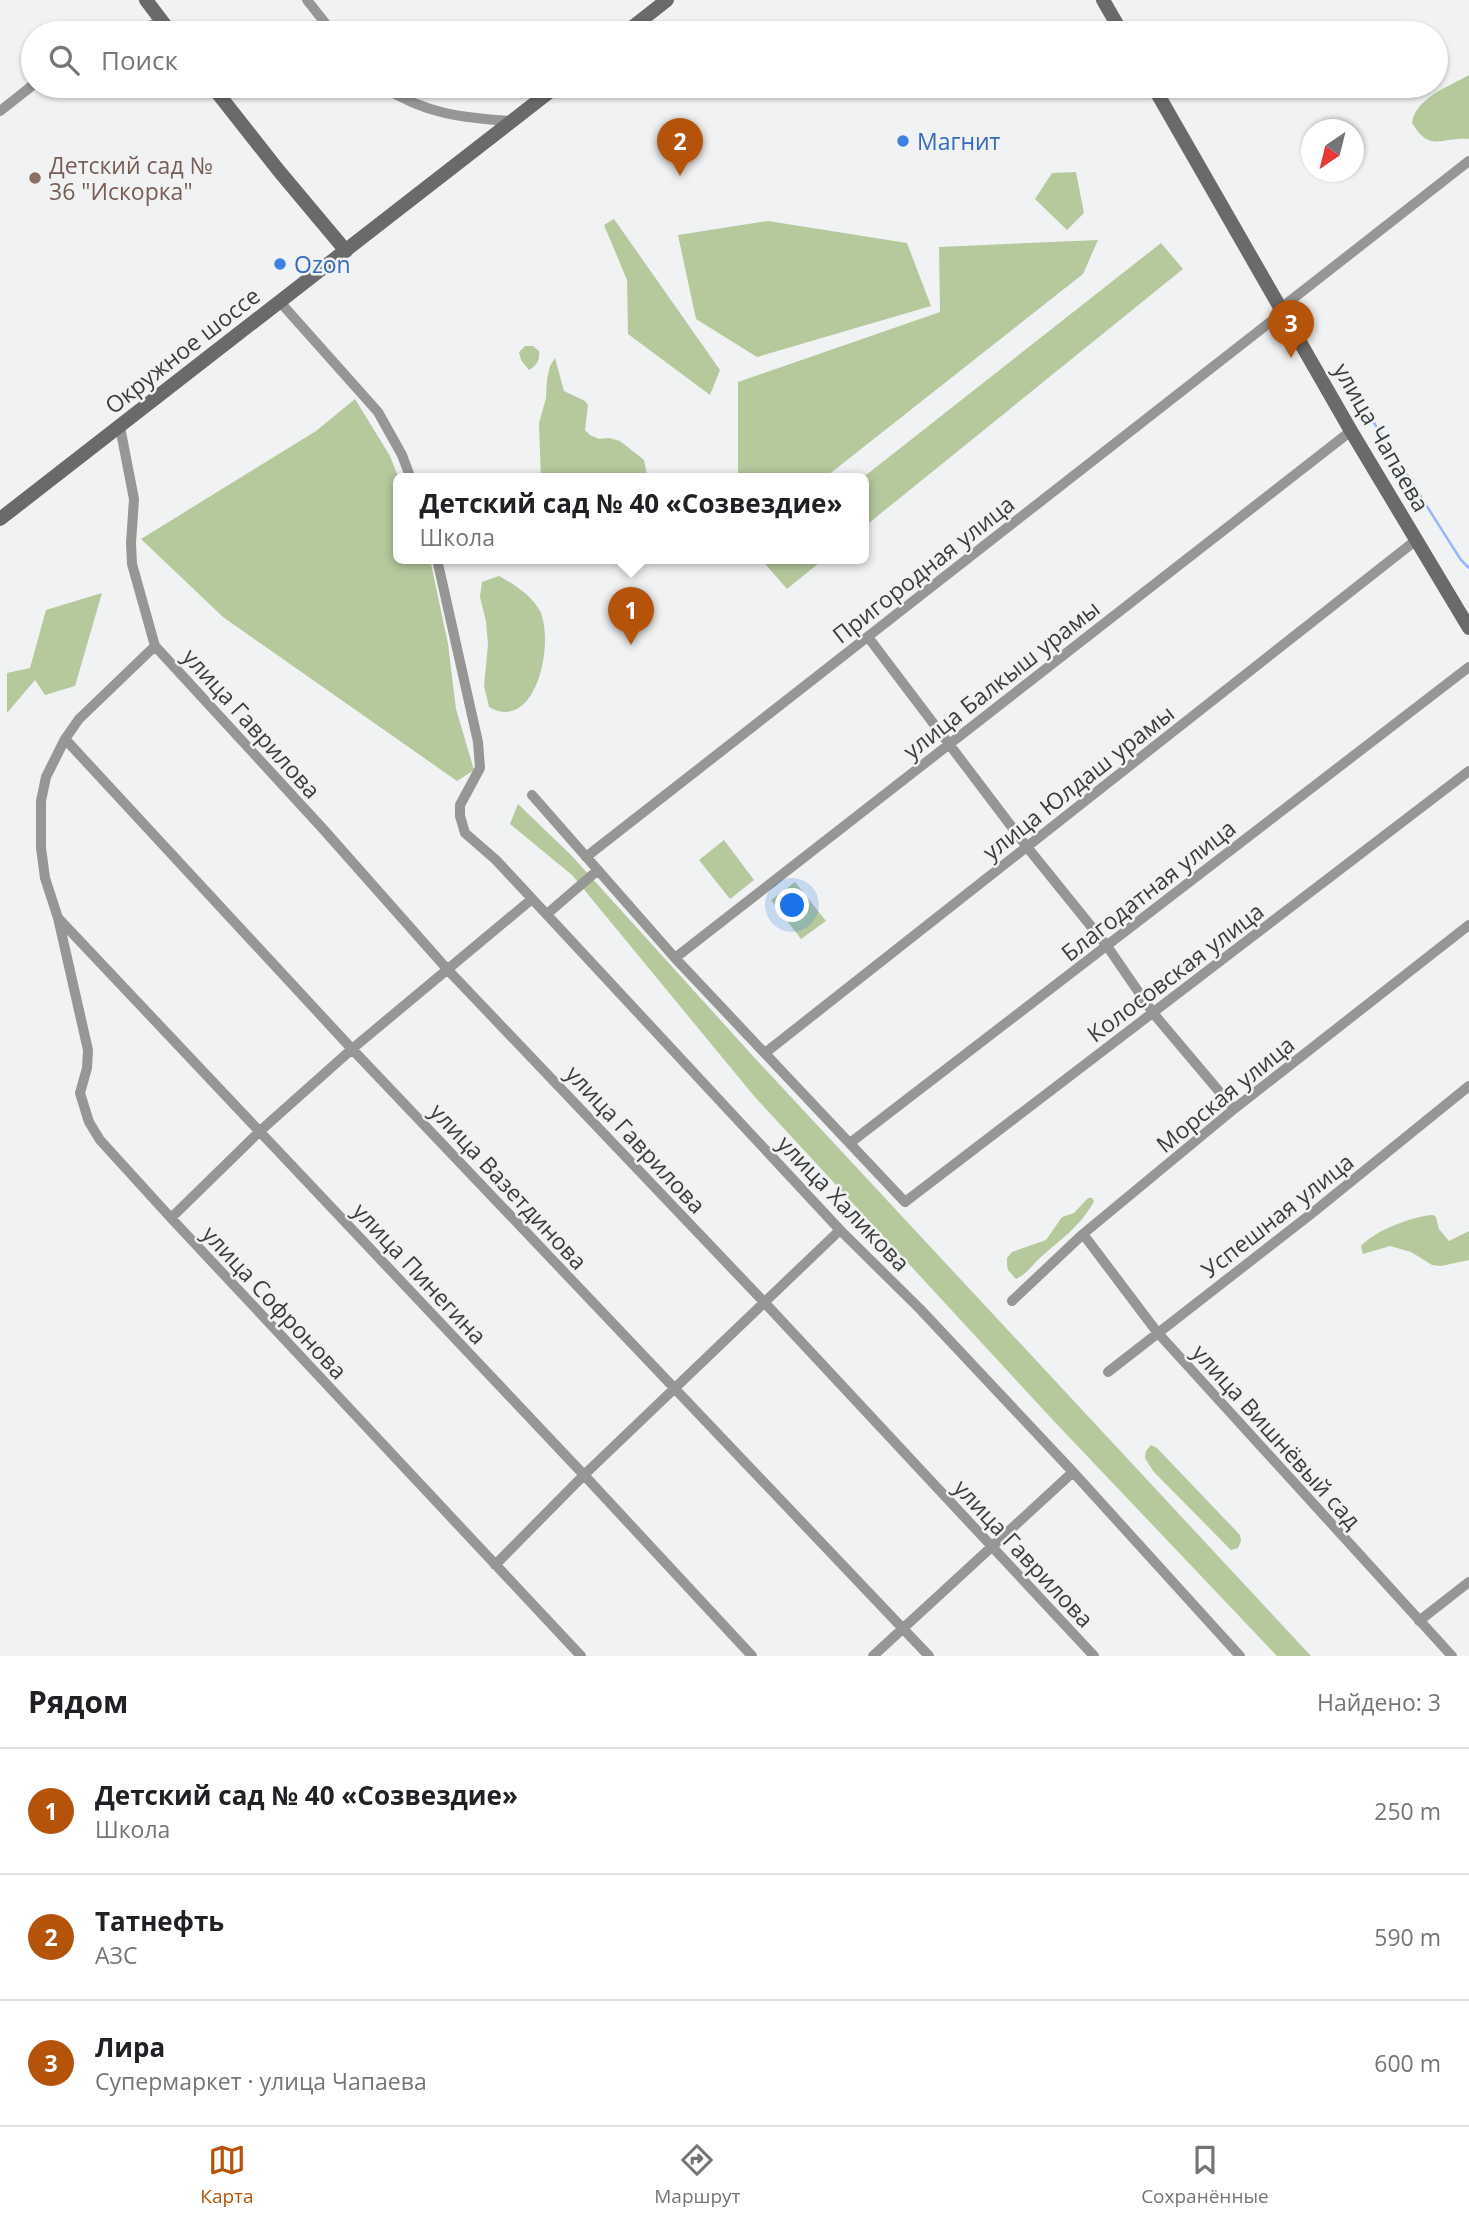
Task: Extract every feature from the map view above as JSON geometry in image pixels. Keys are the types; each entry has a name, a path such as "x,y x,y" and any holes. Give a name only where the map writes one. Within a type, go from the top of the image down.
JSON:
{"street":[{"path":"146,0 162,21"},
{"path":"307,0 324,21"},
{"path":"640,21 667,0"},
{"path":"1103,0 1115,21"},
{"path":"0,111 21,94"},
{"path":"221,98 345,251"},
{"path":"401,98 422,108 450,116 512,121"},
{"name":"Окружное шоссе","path":"0,519 542,98"},
{"name":"улица Чапаева","path":"1160,98 1415,541 1469,628"},
{"name":"Пригородная улица","path":"586,857 1469,161"},
{"path":"280,302 378,412 409,473"},
{"path":"120,427 134,499 130,551 132,564 155,646"},
{"name":"улица Балкыш урамы","path":"675,958 1351,431"},
{"name":"улица Юлдаш урамы","path":"765,1053 1415,541"},
{"name":"улица Халикова","path":"438,564 478,742 480,768 460,805 465,833 496,860 840,1230 920,1309 1240,1656"},
{"path":"868,637 1027,847 1107,946 1153,1013 1234,1109"},
{"name":"улица Софронова","path":"155,646 79,719 65,739 46,777 41,801 41,848 45,878 58,918 88,1050 87,1068 80,1093 89,1122 100,1140 171,1219 581,1656"},
{"name":"улица Гаврилова","path":"155,646 447,969 764,1302 1094,1656"},
{"name":"Благодатная улица","path":"850,1143 1469,667"},
{"name":"улица Вазетдинова","path":"65,739 352,1049 929,1656"},
{"name":"Колосовская улица","path":"850,1143 905,1202 1469,771"},
{"path":"532,795 675,958 850,1143"},
{"path":"547,914 598,870"},
{"path":"171,1219 260,1131 352,1049 533,899"},
{"name":"улица Пинегина","path":"58,918 752,1656"},
{"name":"Морская улица","path":"1012,1301 1083,1234 1234,1109 1469,925"},
{"name":"Успешная улица","path":"1108,1372 1311,1214 1469,1086"},
{"path":"495,1565 584,1475 840,1230"},
{"name":"улица Вишнёвый сад","path":"1083,1234 1157,1332 1452,1656"},
{"path":"873,1656 1073,1472"},
{"path":"1419,1621 1469,1582"}],"green space":[{"path":"1469,75 1469,139 1431,141 1418,132 1412,123 1420,106 1429,98 1448,98 1448,86"},
{"path":"1076,172 1084,213 1067,230 1035,199 1052,173"},
{"path":"614,219 720,370 710,395 628,334 627,280 604,225"},
{"path":"768,221 907,243 931,306 757,357 696,319 678,235"},
{"path":"1098,240 1083,274 831,473 738,473 738,382 940,312 939,247"},
{"path":"1161,243 1183,269 869,523 869,473"},
{"path":"525,346 533,346 539,351 537,362 529,370 521,360 519,352"},
{"path":"555,358 564,391 588,405 585,430 599,439 620,441 644,460 647,473 541,473 539,423 546,398 550,366"},
{"path":"355,399 390,456 397,473 393,473 393,564 431,564 448,644 456,709 474,770 457,781 223,617 141,539 316,431"},
{"path":"765,564 818,564 787,589"},
{"path":"499,576 522,591 537,606 544,625 545,643 538,681 530,697 519,708 505,712 489,707 484,686 488,645 480,597 482,582"},
{"path":"102,593 75,686 45,695 35,680 7,713 7,673 30,668 46,610"},
{"path":"518,804 572,856 752,1055 1311,1656 1277,1656 1051,1418 754,1096 572,875 510,824"},
{"path":"724,840 754,880 730,899 699,860"},
{"path":"795,882 826,921 801,939 771,900"},
{"path":"1088,1198 1094,1201 1077,1225 1016,1279 1007,1265 1007,1258 1012,1252 1046,1240 1062,1217 1074,1213"},
{"path":"1433,1215 1439,1229 1449,1241 1469,1231 1469,1260 1441,1266 1432,1265 1411,1252 1390,1246 1363,1254 1361,1246 1375,1235 1405,1221"},
{"path":"1151,1445 1157,1448 1240,1535 1238,1548 1231,1550 1153,1471 1145,1458"}],"waterway":[{"path":"1374,423 1461,560 1469,568"}],"place":[{"name":"Магнит","path":"903,141"},
{"name":"Татнефть","path":"680,176"},
{"name":"Детский сад № 36 \"Искорка\"","path":"35,178"},
{"name":"Ozon","path":"280,264"},
{"name":"Лира","path":"1291,358"},
{"name":"Детский сад № 40 «Созвездие»","path":"631,645"}]}
